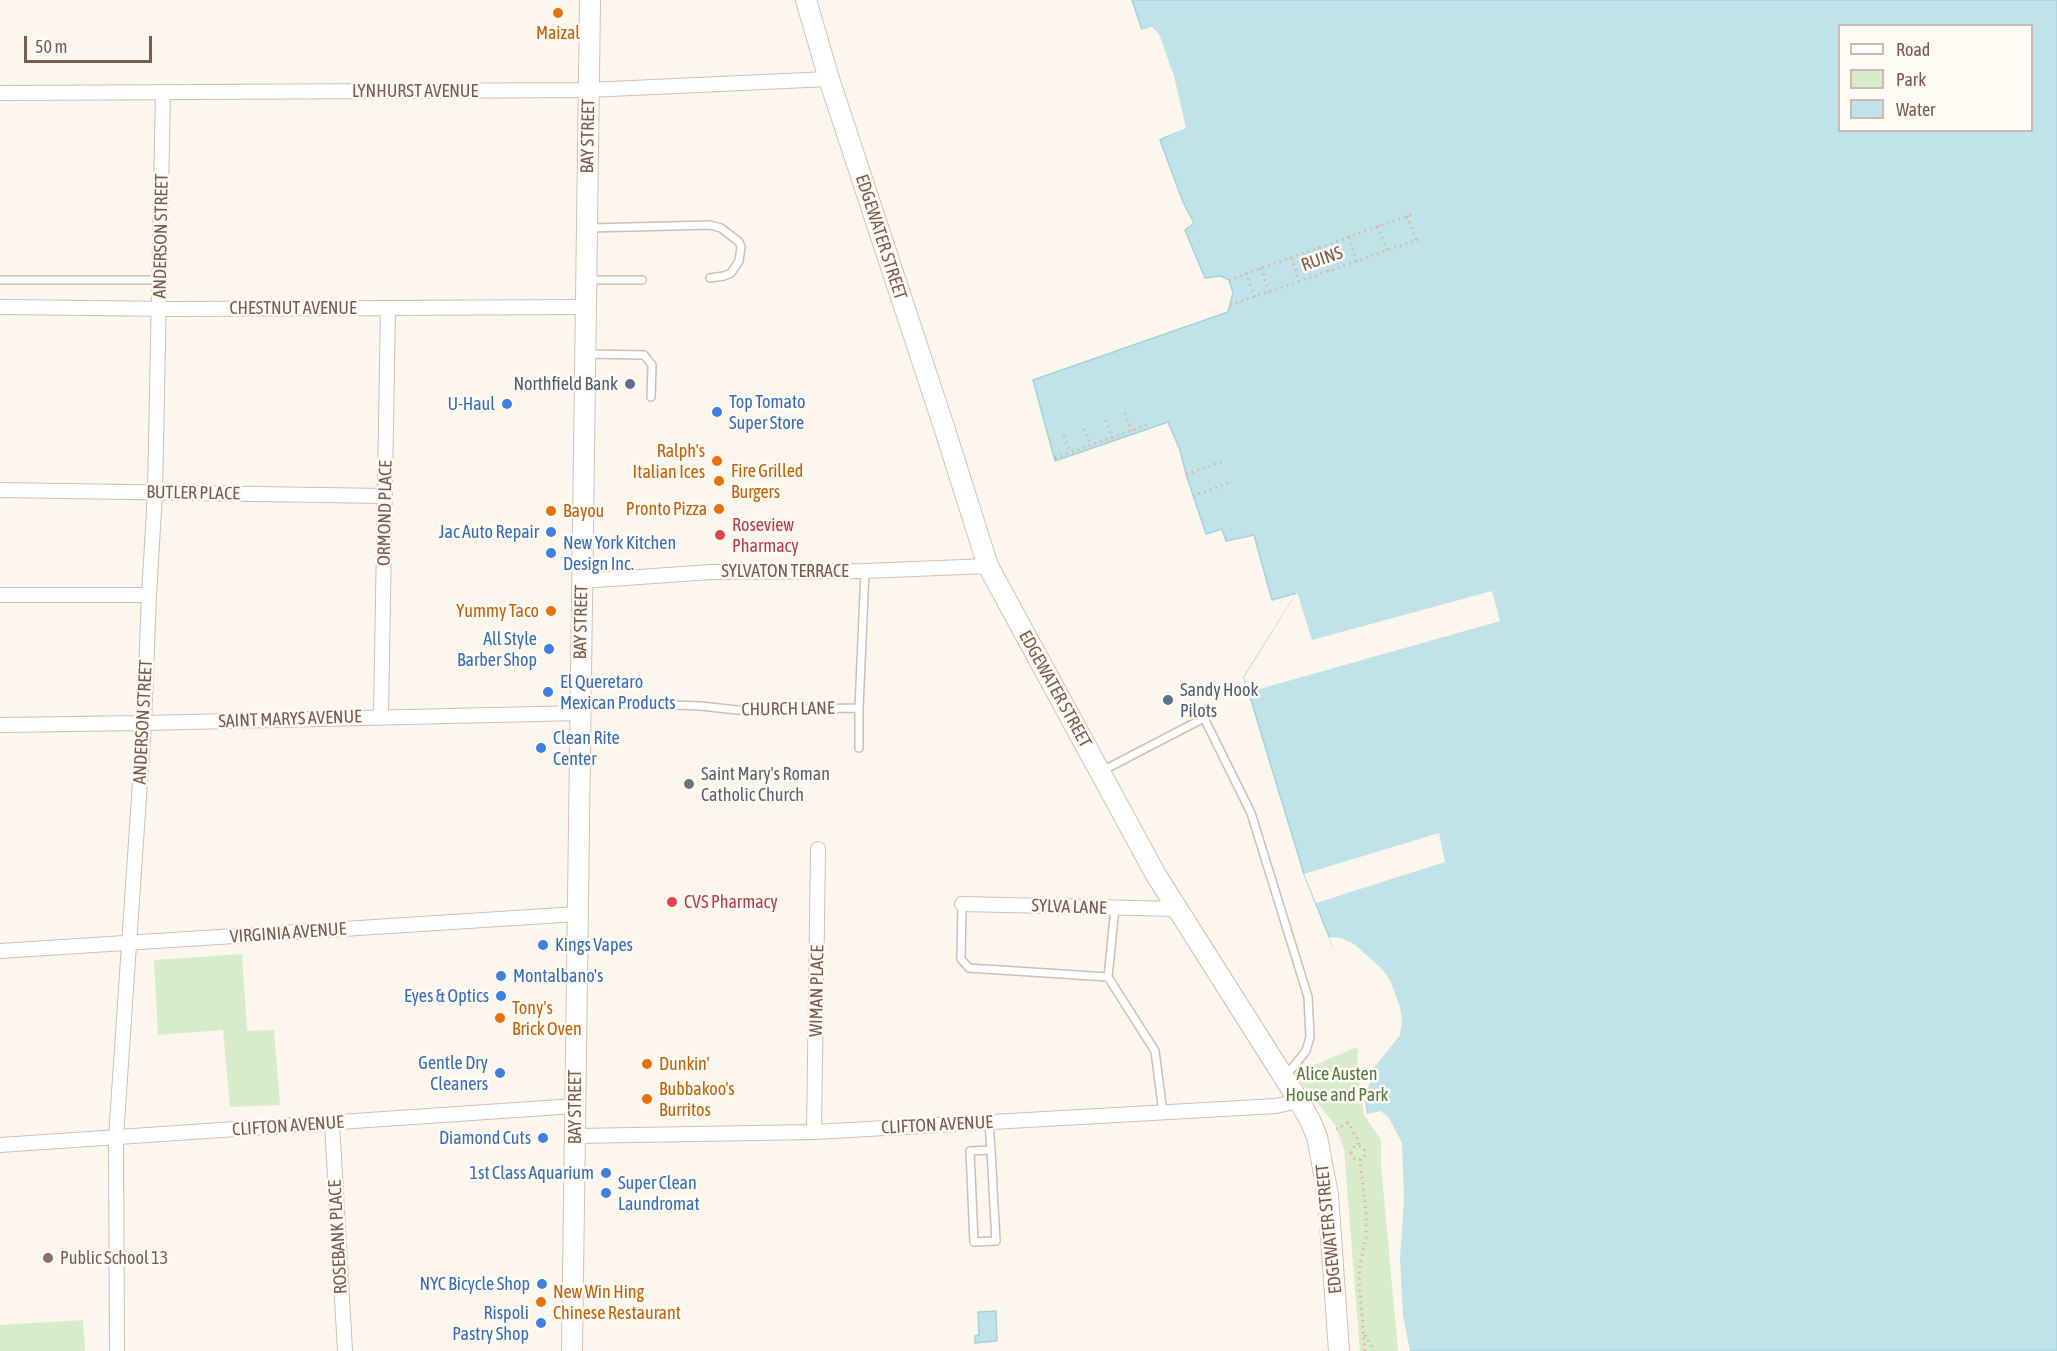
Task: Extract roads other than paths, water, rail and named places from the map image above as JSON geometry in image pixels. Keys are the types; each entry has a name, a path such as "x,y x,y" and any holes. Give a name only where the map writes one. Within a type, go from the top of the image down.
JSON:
{"street":[{"name":"BAY STREET","path":"572,1351 590,0"},
{"name":"EDGEWATER STREET","path":"807,0 829,79 988,566 1177,909 1299,1101 1317,1137 1328,1195 1339,1351"},
{"name":"LYNHURST AVENUE","path":"0,93 588,90 829,79"},
{"name":"ANDERSON STREET","path":"117,1351 116,1137 144,723 148,595 155,493 163,92"},
{"name":"CHESTNUT AVENUE","path":"0,307 160,309 585,307"},
{"name":"ORMOND PLACE","path":"381,717 388,308"},
{"name":"BUTLER PLACE","path":"0,490 385,496"},
{"name":"SYLVATON TERRACE","path":"582,581 711,572 865,571 988,566"},
{"path":"0,595 148,595"},
{"name":"SAINT MARYS AVENUE","path":"0,724 381,717 580,708"},
{"name":"WIMAN PLACE","path":"814,1132 818,849"},
{"name":"SYLVA LANE","path":"962,904 1177,909"},
{"name":"VIRGINIA AVENUE","path":"0,951 577,914"},
{"name":"CLIFTON AVENUE","path":"575,1136 814,1132 1276,1106 1299,1101"},
{"name":"CLIFTON AVENUE","path":"0,1145 575,1106"},
{"name":"ROSEBANK PLACE","path":"332,1123 345,1351"}],"lane":[{"path":"586,228 710,225 721,228 739,242 740,261 731,273 710,278"},
{"path":"0,280 160,280"},
{"path":"586,280 642,280"},
{"path":"585,354 644,355 651,365 651,397"},
{"name":"CHURCH LANE","path":"580,708 701,706 737,710 859,708 865,571"},
{"path":"859,708 859,748"},
{"path":"1100,772 1204,718 1251,813 1308,997 1310,1037 1306,1051 1284,1078"},
{"path":"962,904 961,959 969,968 1108,977"},
{"path":"1115,908 1108,977 1155,1051 1163,1112"},
{"path":"989,1122 991,1150 996,1241 974,1242 970,1151 991,1150"}],"water":[{"path":"1132,0 2057,0 2057,1351 1401,1351 1384,1139 1367,1114 1360,1055 1387,1037 1386,1020 1377,998 1334,949 1304,874 1244,677 1297,593 1272,600 1254,535 1226,541 1222,529 1206,534 1180,450 1168,422 1055,461 1033,380 1228,312 1233,293 1229,280 1221,276 1205,278 1185,230 1194,223 1183,202 1160,140 1176,132"},
{"path":"996,1311 997,1341 975,1343 975,1336 979,1335 978,1312"}],"place":[{"name":"Maizal","path":"558,13"},
{"name":"Northfield Bank","path":"630,384"},
{"name":"U-Haul","path":"507,404"},
{"name":"Top Tomato Super Store","path":"717,412"},
{"name":"Ralph's Italian Ices","path":"717,461"},
{"name":"Fire Grilled Burgers","path":"719,481"},
{"name":"Pronto Pizza","path":"719,509"},
{"name":"Bayou","path":"551,511"},
{"name":"Jac Auto Repair","path":"551,532"},
{"name":"Roseview Pharmacy","path":"720,535"},
{"name":"New York Kitchen Design Inc.","path":"551,553"},
{"name":"Yummy Taco","path":"551,611"},
{"name":"All Style Barber Shop","path":"549,649"},
{"name":"El Queretaro Mexican Products","path":"548,692"},
{"name":"Sandy Hook Pilots","path":"1168,700"},
{"name":"Clean Rite Center","path":"541,748"},
{"name":"Saint Mary's Roman Catholic Church","path":"689,784"},
{"name":"CVS Pharmacy","path":"672,902"},
{"name":"Kings Vapes","path":"543,945"},
{"name":"Montalbano's","path":"501,976"},
{"name":"Eyes & Optics","path":"501,996"},
{"name":"Tony's Brick Oven","path":"500,1018"},
{"name":"Dunkin'","path":"647,1064"},
{"name":"Gentle Dry Cleaners","path":"500,1073"},
{"name":"Bubbakoo's Burritos","path":"647,1099"},
{"name":"Diamond Cuts","path":"543,1138"},
{"name":"1st Class Aquarium","path":"606,1173"},
{"name":"Super Clean Laundromat","path":"606,1193"},
{"name":"Public School 13","path":"48,1258"},
{"name":"NYC Bicycle Shop","path":"542,1284"},
{"name":"New Win Hing Chinese Restaurant","path":"541,1302"},
{"name":"Rispoli Pastry Shop","path":"541,1323"}],"park label":[{"name":"Alice Austen House and Park","path":"1337,1084"}]}
